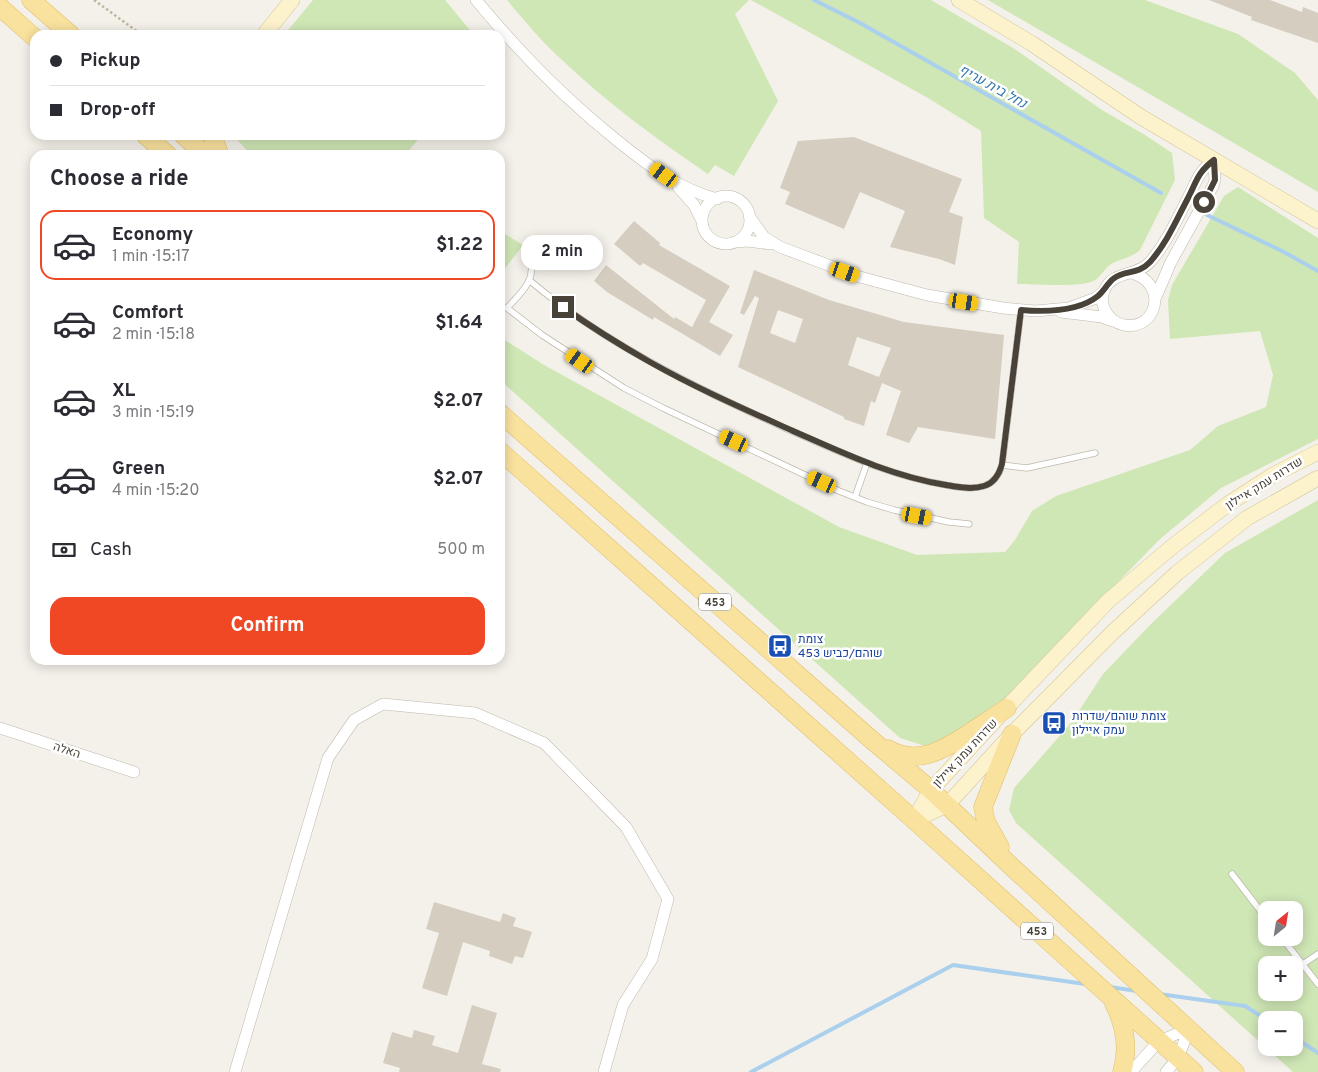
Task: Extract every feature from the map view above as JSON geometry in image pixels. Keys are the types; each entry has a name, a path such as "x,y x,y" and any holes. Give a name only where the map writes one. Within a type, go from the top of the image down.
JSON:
{"main road":[{"path":"31,0 65,30"},
{"path":"268,30 292,0"},
{"path":"958,0 1031,43 1141,117 1318,221"},
{"path":"0,7 30,34"},
{"path":"151,140 162,150"},
{"path":"189,140 200,150"},
{"name":"453","path":"505,418 873,741 932,790 1012,867 1235,1072"},
{"name":"שדרות עמק איילון","path":"914,820 932,790 1108,601 1173,546 1228,504 1274,474 1318,452"},
{"name":"453","path":"505,455 1194,1072"},
{"name":"שדרות עמק איילון","path":"914,820 947,805 1012,734 1112,632 1176,573 1247,518 1318,478"},
{"path":"873,741 894,753 923,757 947,748 1007,708"},
{"path":"1012,734 983,807 986,822 1012,867"},
{"path":"1110,997 1118,1011 1125,1038 1126,1053 1122,1072"}],"street":[{"path":"476,0 501,30"},
{"path":"505,34 555,87 632,153 671,180 693,191 717,198 729,197 737,199 744,205 749,216 764,237 780,247"},
{"path":"671,180 694,205 704,230 712,240 725,244 757,241 780,247 829,267 893,287 936,297 1021,310 1052,310 1069,308 1096,298 1115,277 1132,273 1148,264 1162,247 1196,179 1203,169 1214,160"},
{"path":"1052,310 1102,318 1128,326 1143,322 1153,310 1155,300 1171,262 1213,186 1215,180 1214,160"},
{"path":"702,221 703,213 707,206 717,198"},
{"path":"736,242 748,230 749,216"},
{"path":"1132,273 1141,276 1149,283 1155,295 1155,300"},
{"path":"1104,291 1103,305 1113,321"},
{"path":"235,1072 328,758 354,720 383,704 475,713 544,743 626,827 668,899 652,959 623,1005 604,1072"},
{"name":"האלה","path":"0,728 134,772"},
{"path":"1132,1072 1159,1041 1189,1029"},
{"path":"1166,1072 1178,1058 1189,1029"}],"lane":[{"path":"529,255 532,262 529,280 507,308 580,361 624,388 855,497 894,510 949,522 969,524"},
{"path":"529,280 578,317 649,361 728,402 901,476 973,488 990,484 996,478 1002,464 1021,310"},
{"path":"1002,464 1027,468 1095,453"},
{"path":"855,497 867,463"},
{"path":"1232,874 1258,908"},
{"path":"1288,946 1297,956"},
{"path":"1318,954 1303,964 1318,984"}],"path":[{"path":"94,0 135,30"}],"green space":[{"path":"313,0 445,0 470,30 288,30"},
{"path":"507,0 749,0 735,14 778,101 734,176 715,165 708,174 651,134 578,75 547,45"},
{"path":"751,0 931,0 1013,48 1102,110 1172,153 1175,180 1140,250 1131,256 1112,263 1098,278 1089,282 1070,285 1017,284 1019,242 984,218 981,131 928,98"},
{"path":"988,0 1145,0 1238,34 1295,73 1318,100 1318,192"},
{"path":"238,140 418,140 410,149 411,150 246,150"},
{"path":"1238,187 1318,238 1318,439 1221,488 1159,540 1004,699 956,736 940,743 925,746 900,738 505,384 505,340 544,365 839,527 917,555 1005,552 1015,540 1032,511 1056,496 1190,450 1218,426 1266,407 1273,375 1260,331 1170,339 1168,300 1172,285 1224,196"},
{"path":"505,234 523,245 505,268"},
{"path":"1318,500 1318,1072 1293,1072 1275,1056 1303,1056 1303,1011 1258,1011 1258,1041 1016,823 1009,810 1014,788 1071,723 1103,674 1152,623 1225,553"}],"building":[{"path":"1209,0 1270,0 1302,12 1303,7 1318,13 1318,43 1251,20 1252,17"},
{"path":"854,137 962,179 949,212 963,217 955,265 939,259 890,247 905,211 860,192 844,229 785,204 790,192 780,188 798,141"},
{"path":"634,221 660,243 659,245 730,286 709,322 733,335 720,356 654,317 653,320 607,292 594,281 606,265 674,319 675,317 692,327 706,300 643,263 640,266 614,244"},
{"path":"754,270 829,300 904,322 1004,335 995,439 918,427 909,443 886,435 901,391 882,383 875,403 871,401 864,426 844,419 844,417 738,367 759,298 755,296 744,315 740,313","holes":["778,310 803,319 795,343 770,333","857,337 891,348 879,377 848,365"]},
{"path":"434,902 500,922 503,913 516,918 513,926 532,932 523,958 515,956 512,964 489,956 490,951 463,942 447,996 422,988 439,933 426,929"},
{"path":"472,1005 497,1013 482,1064 501,1069 500,1072 399,1072 400,1068 383,1063 392,1032 412,1038 414,1030 435,1036 432,1045 458,1053"}],"waterway":[{"name":"נחל בית עריף","path":"814,0 860,23 1161,193"},
{"name":"נחל בית עריף","path":"1207,215 1282,251 1318,271"},
{"path":"751,1072 953,965 1085,984"},
{"path":"1110,987 1137,991"},
{"path":"1159,994 1245,1006 1258,1014"},
{"path":"1303,1043 1318,1053"}],"place":[{"name":"צומת שוהם/כביש 453","path":"780,646"},
{"name":"צומת שוהם/שדרות עמק איילון","path":"1054,723"}],"route":[{"path":"563,307 649,361 688,382 843,454 901,476 958,487 983,487 990,484 996,478 1002,464 1021,310 1052,310 1069,308 1084,303 1096,298 1115,277 1132,273 1148,264 1162,247 1192,191 1196,179 1203,169 1214,160 1215,180 1204,202"}]}
